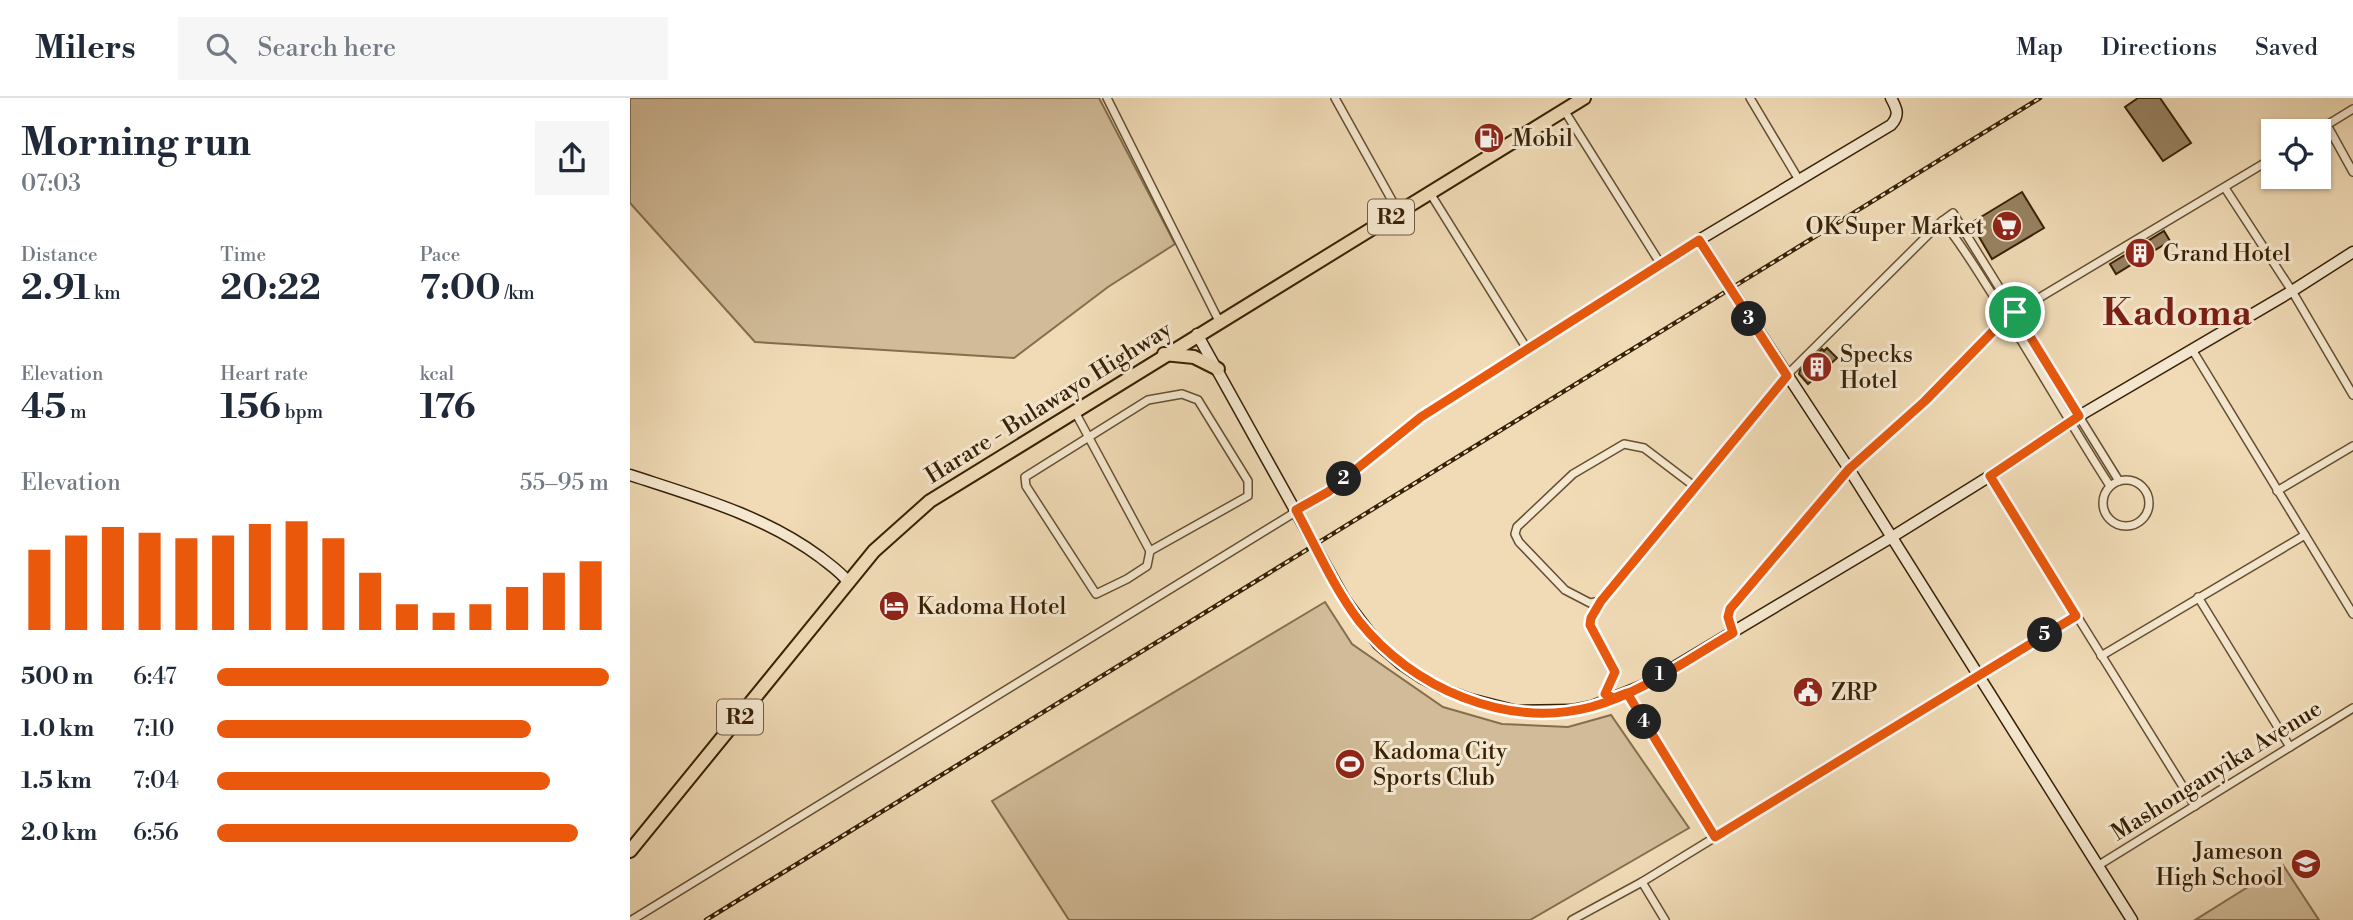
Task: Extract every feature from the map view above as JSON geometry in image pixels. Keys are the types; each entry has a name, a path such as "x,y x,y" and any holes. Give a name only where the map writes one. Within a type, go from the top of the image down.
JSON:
{"highway":[{"name":"Harare - Bulawayo Highway","path":"630,851 874,551 930,500 1164,354 1399,213 1573,103"},
{"path":"1164,354 1194,357 1218,369"}],"street":[{"path":"1107,98 1219,321"},
{"path":"1335,98 1399,213"},
{"path":"1750,98 1799,180"},
{"path":"632,920 1328,492 1421,417 1660,263 1891,125 1897,118 1897,110 1891,98"},
{"path":"1573,103 1660,263"},
{"path":"2331,123 2353,109"},
{"path":"2331,132 2353,172"},
{"path":"1733,633 1728,617 1730,609 1849,469 1925,401 2007,317 2261,166"},
{"path":"2225,188 2292,291 2353,395"},
{"path":"1430,193 1527,349"},
{"path":"1614,698 1605,694 1615,672 1590,625 1601,601 1693,486 1787,376 1953,213 2119,481"},
{"path":"1942,221 2007,317 2069,423 2110,486"},
{"path":"1699,240 1849,469 2132,920"},
{"path":"1197,334 1358,619 1378,644 1422,678 1470,699 1517,710 1572,710 1627,693 1733,633 1990,476 2079,416 2193,351 2353,252"},
{"path":"2193,351 2353,614"},
{"path":"1074,410 1089,436 1150,551 1147,566 1096,594 1026,486 1025,477 1089,436 1148,400 1182,394 1198,400 1248,481 1248,496 1150,551"},
{"path":"1601,601 1590,603 1566,590 1519,542 1515,534 1517,527 1573,474 1624,443 1644,448 1693,486"},
{"path":"2277,491 2353,446"},
{"path":"630,475 745,514 774,527 829,564 849,582"},
{"path":"1990,476 2195,806"},
{"path":"2119,481 2137,482 2148,495 2147,513 2134,524 2116,523 2104,511 2103,502 2110,486 2119,481"},
{"path":"2101,656 2305,535"},
{"path":"2198,597 2290,747"},
{"path":"1572,920 1642,882 2076,616"},
{"path":"1627,693 1715,837"},
{"name":"Mashonganyika Avenue","path":"2099,865 2353,708"},
{"path":"1642,882 1665,920"}],"shaded area":[{"path":"630,98 1099,98 1175,244 1108,287 1014,358 755,342 630,203"},
{"name":"Kadoma City Sports Club","path":"1325,602 1352,644 1443,707 1502,724 1568,727 1611,715 1689,828 1530,920 1069,920 992,801"},
{"path":"2283,865 2319,920 2195,920"}],"building":[{"path":"2138,98 2160,98 2191,143 2163,161 2125,107"},
{"name":"OK Super Market","path":"2022,192 2044,228 1992,259 1971,223"},
{"name":"Grand Hotel","path":"2164,231 2170,241 2116,274 2110,264"},
{"name":"Specks Hotel","path":"1827,348 1837,358 1808,384 1799,374 1800,370 1820,355 1818,353 1822,349 1824,351"}],"railway":[{"path":"706,920 2040,98"}],"place":[{"name":"Mobil","path":"1489,138"},
{"name":"OK Super Market","path":"2007,226"},
{"name":"Grand Hotel","path":"2140,253"},
{"name":"Specks Hotel","path":"1817,367"},
{"name":"Kadoma Hotel","path":"894,606"},
{"name":"ZRP","path":"1808,692"},
{"name":"Kadoma City Sports Club","path":"1350,764"},
{"name":"Jameson High School","path":"2306,864"}],"district":[{"name":"Kadoma","path":"2177,312"}],"route":[{"path":"2015,312 1925,401 1849,469 1727,613 1733,633 1644,685 1627,693 1592,706 1545,712 1492,706 1443,689 1422,678 1378,644 1358,619 1296,510 1328,492 1421,417 1699,240 1787,376 1693,486 1601,601 1590,625 1615,672 1605,694 1614,698 1627,693 1715,837 2076,616 1990,476 2079,416 2015,312"}]}
